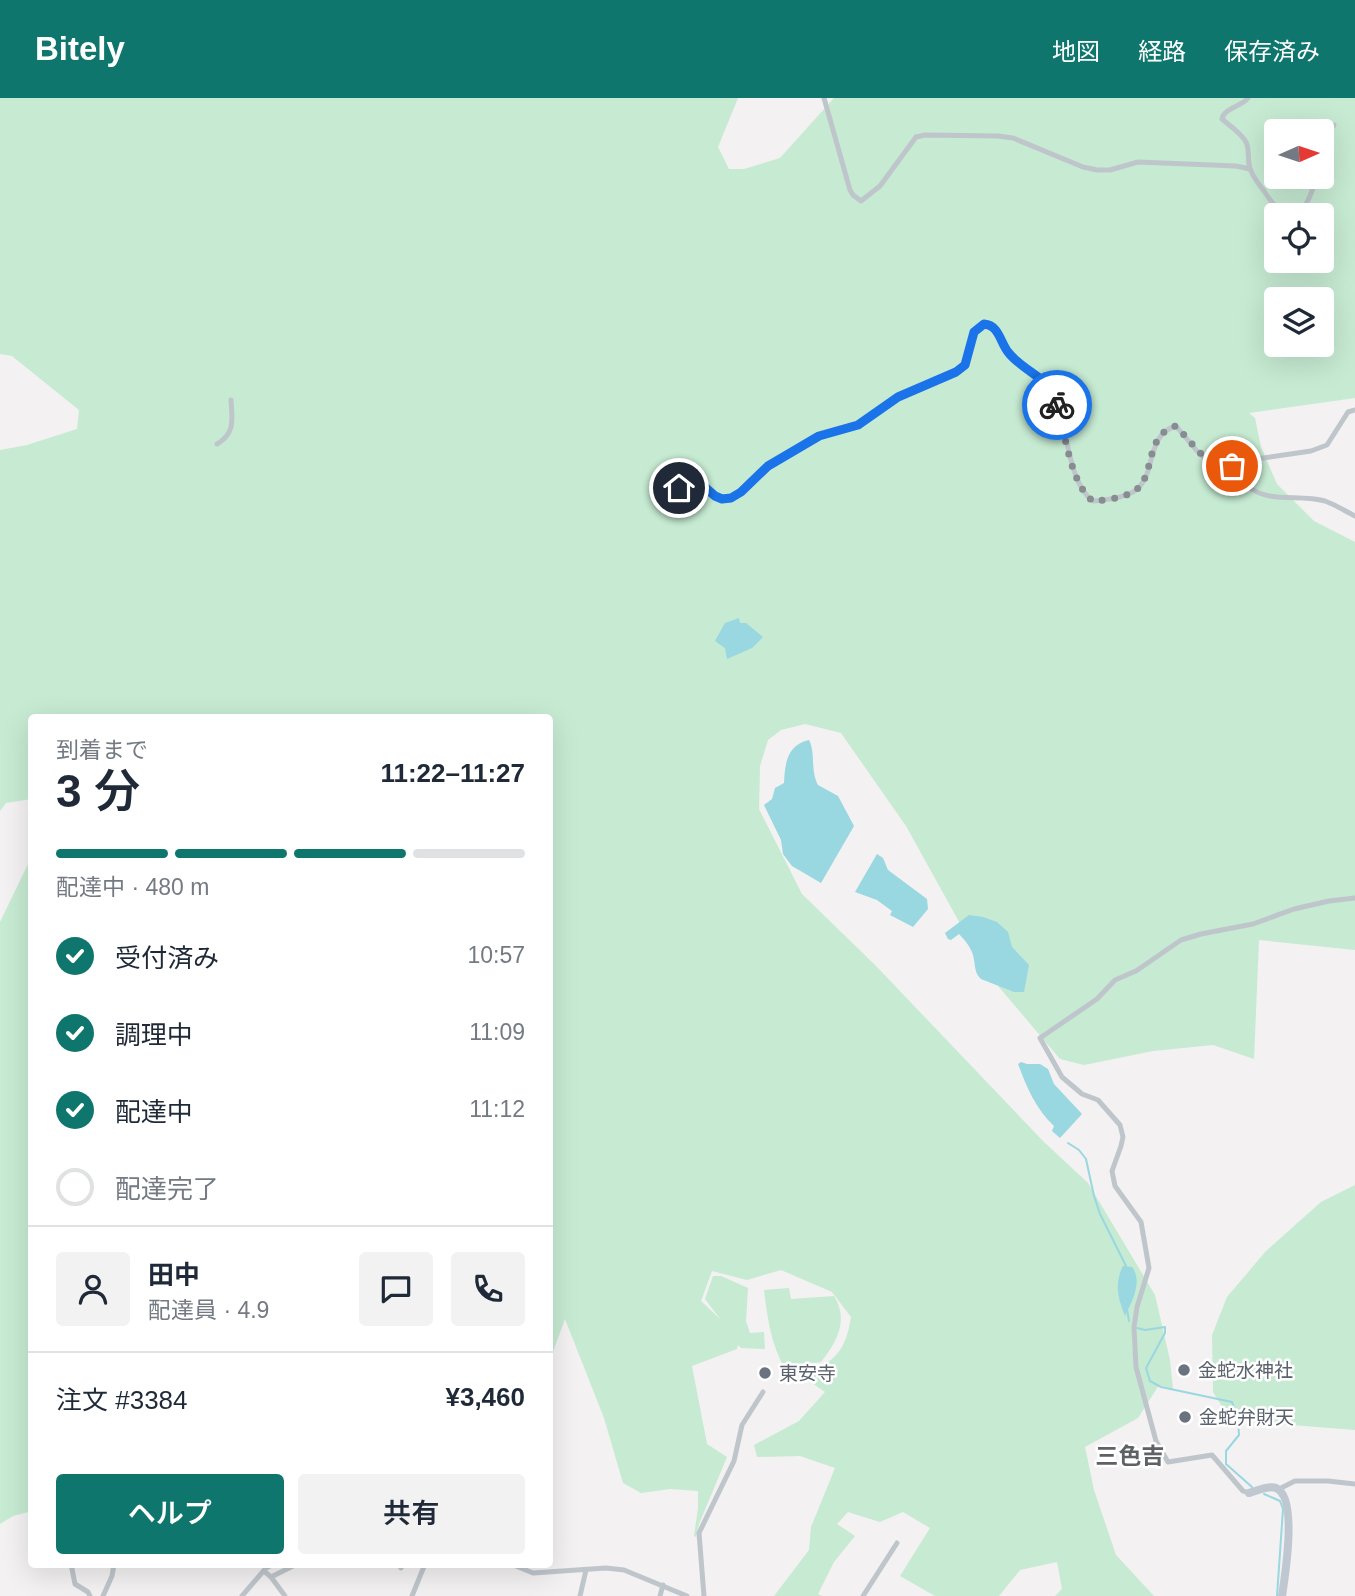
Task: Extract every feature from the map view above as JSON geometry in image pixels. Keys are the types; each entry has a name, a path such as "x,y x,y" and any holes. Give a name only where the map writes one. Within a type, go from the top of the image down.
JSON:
{"street":[{"path":"824,98 850,190 861,201 880,186 916,137 925,135 998,135 1013,138 1083,167 1097,170 1110,170 1138,162 1236,166 1250,169"},
{"path":"1248,98 1240,106 1227,111 1222,120 1243,137 1249,148 1250,169 1274,207 1286,214 1299,213 1307,205 1312,189"},
{"path":"679,488 699,482 715,496 722,499 731,498 768,466 819,436 858,425 898,397 956,372 965,365 974,332 984,324 991,324 1014,359 1052,390 1074,470 1090,500 1102,500 1135,491 1144,477 1154,446 1172,427 1176,426 1203,458 1216,468 1327,445 1348,412 1355,410"},
{"path":"217,443 226,439 233,426 231,400"},
{"path":"1240,465 1241,480 1254,491 1272,497 1324,501 1355,516"},
{"path":"1355,898 1294,909 1252,924 1181,940 1136,971 1115,980 1097,999 1040,1038 1062,1077 1082,1094 1098,1100 1119,1125 1123,1137 1112,1171 1115,1186 1141,1222 1149,1268 1134,1327 1136,1367 1156,1441 1168,1462 1212,1455 1243,1491 1249,1493 1268,1488 1279,1489 1296,1481 1355,1484"},
{"path":"704,1596 699,1533 734,1461 742,1425 763,1392"},
{"path":"1279,1489 1288,1506 1289,1519 1282,1596"},
{"path":"863,1596 897,1543"},
{"path":"72,1568 75,1584 89,1592 90,1596"},
{"path":"103,1596 113,1568"},
{"path":"242,1596 267,1568"},
{"path":"271,1577 289,1568"},
{"path":"412,1596 423,1568"},
{"path":"521,1568 533,1573 606,1568 624,1570 687,1596"},
{"path":"264,1570 285,1596"},
{"path":"580,1596 586,1570"},
{"path":"660,1596 663,1586"}],"green space":[{"path":"0,98 738,98 718,147 729,169 744,169 780,158 834,98 1355,98 1355,398 1249,413 1255,418 1261,447 1277,484 1314,521 1355,542 1355,950 1259,940 1254,1059 1213,1045 1153,1051 1084,1065 1060,1059 988,974 906,826 841,733 805,724 781,730 768,740 760,766 759,809 802,894 876,966 1043,1141 1088,1183 1155,1295 1170,1360 1173,1389 1159,1385 1138,1418 1085,1447 1094,1490 1116,1555 1154,1596 1055,1596 1062,1589 1057,1562 1020,1570 999,1596 935,1596 900,1576 930,1528 903,1512 880,1522 848,1512 837,1524 855,1536 834,1562 818,1594 822,1596 774,1596 809,1550 811,1527 835,1468 800,1456 757,1457 754,1445 799,1421 825,1392 805,1378 837,1354 846,1339 851,1317 832,1292 781,1270 747,1280 712,1271 701,1301 721,1320 705,1299 713,1276 721,1276 748,1288 746,1321 750,1333 764,1332 765,1349 741,1348 738,1345 737,1349 692,1366 707,1444 727,1457 696,1537 698,1491 670,1489 641,1493 623,1483 604,1418 565,1319 553,1352 553,714 28,714 28,799 6,803 0,811 0,450 27,445 77,429 79,410 12,356 0,354"},
{"path":"28,864 28,1512 13,1516 0,1524 0,922"},
{"path":"1355,1185 1355,1430 1279,1424 1225,1411 1213,1392 1212,1335 1227,1297 1266,1251 1321,1202"},
{"path":"789,1288 791,1299 834,1296 838,1305 841,1314 839,1330 832,1347 821,1362 784,1367 776,1349 764,1290"}],"water":[{"path":"739,618 740,623 746,623 763,637 752,648 727,659 725,648 715,641 725,623"},
{"path":"809,740 818,785 838,796 854,826 821,883 792,866 783,854 781,840 764,805 772,799 775,788 784,783 787,762 792,751 802,742"},
{"path":"877,854 883,858 888,870 927,899 928,909 913,927 890,915 892,911 877,900 855,892"},
{"path":"969,915 997,922 1008,932 1012,947 1029,965 1024,992 1014,992 981,979 965,940 959,934 951,940 948,939 945,933"},
{"path":"1018,1064 1040,1064 1048,1069 1054,1084 1082,1114 1060,1138 1052,1131 1054,1126 1033,1098"},
{"path":"1123,1266 1132,1267 1137,1279 1135,1292 1125,1316 1118,1291"}],"waterway":[{"path":"1068,1143 1086,1159 1100,1214 1126,1266"},
{"path":"1127,1309 1129,1321"},
{"path":"1137,1328 1145,1330 1165,1327 1165,1333 1146,1368 1150,1381 1161,1387 1232,1402 1238,1420 1239,1435 1226,1451 1226,1464 1252,1487"},
{"path":"1264,1494 1280,1501 1283,1509 1277,1596"}],"way so far":[{"path":"1057,405 1074,470 1090,500 1102,500 1135,491 1144,477 1158,439 1176,426 1210,464 1216,468 1232,466"}],"place":[{"name":"金蛇水神社","path":"1184,1370"},
{"name":"東安寺","path":"765,1373"},
{"name":"金蛇弁財天","path":"1185,1417"}],"district":[{"name":"三色吉","path":"1130,1456"}],"route":[{"path":"679,488 699,482 715,496 722,499 731,498 768,466 819,436 858,425 898,397 956,372 965,365 974,332 984,324 991,324 1014,359 1049,386 1057,405"}]}
